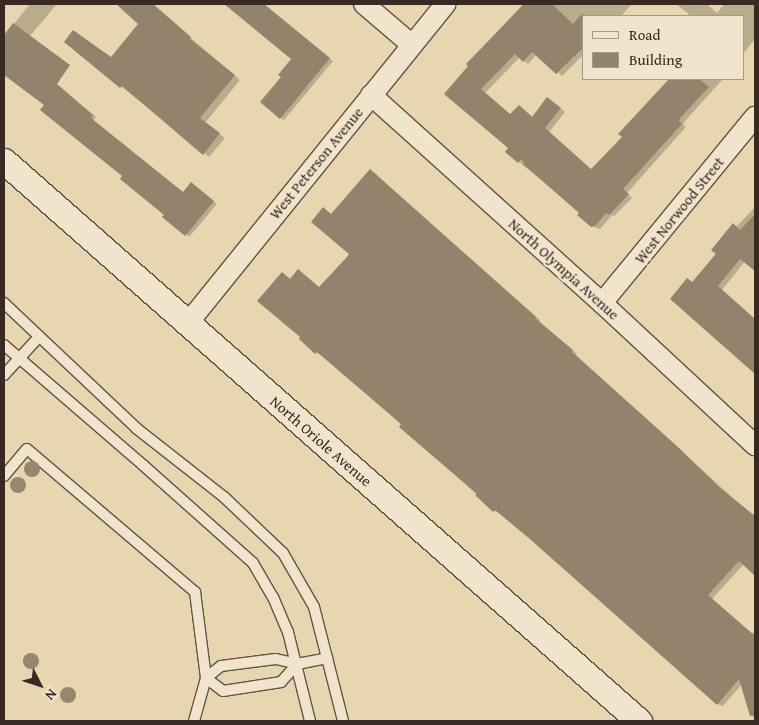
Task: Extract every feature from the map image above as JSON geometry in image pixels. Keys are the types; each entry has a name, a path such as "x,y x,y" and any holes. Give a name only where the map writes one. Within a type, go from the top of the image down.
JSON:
{"street":[{"path":"364,4 412,45"},
{"name":"West Peterson Avenue","path":"188,323 445,4"},
{"name":"North Olympia Avenue","path":"371,95 602,303 755,445"},
{"name":"West Norwood Street","path":"602,303 755,117"},
{"name":"North Oriole Avenue","path":"4,161 639,721"}],"lane":[{"path":"4,304 136,428 224,497 282,553 314,607 343,721"},
{"path":"4,375 39,337"},
{"path":"4,345 253,563 280,614 297,664 310,721"},
{"path":"4,476 27,449 195,592 206,678 194,721"},
{"path":"206,678 221,666 276,659 297,664 327,658"},
{"path":"206,678 223,691 281,682 297,664"}],"building":[{"path":"116,4 153,4 191,37 190,39 235,75 200,118 220,133 203,155 122,86 120,88 64,42 73,30 111,57 138,24"},
{"path":"224,4 264,4 330,58 280,119 260,102 281,77 278,75 291,59"},
{"path":"524,4 552,4 573,24 583,13 582,49 556,74 532,52 523,62 515,54 481,89 510,114 519,105 532,117 547,97 561,108 545,128 591,169 622,137 618,134 668,80 700,80 709,87 680,118 679,121 682,124 623,189 629,194 609,215 606,213 595,226 591,227 577,215 579,213 523,164 524,162 521,159 518,163 505,152 508,148 444,94 468,66 466,64"},
{"path":"13,23 70,65 57,84 93,115 91,118 183,192 191,182 214,201 185,236 162,217 164,215 120,179 122,176 40,110 44,105 4,75 4,35"},
{"path":"370,169 573,350 572,352 678,447 719,487 755,516 755,576 739,561 708,595 755,636 755,715 750,716 739,679 717,705 531,540 495,510 493,512 475,495 477,494 399,427 401,424 317,352 315,354 299,339 300,337 257,301 282,272 290,279 298,269 319,287 346,258 349,254 311,222 323,207 331,214"},
{"path":"755,214 755,271 740,259 718,286 755,319 755,374 670,299 687,278 692,282 716,254 711,250 733,223 740,230"}]}
